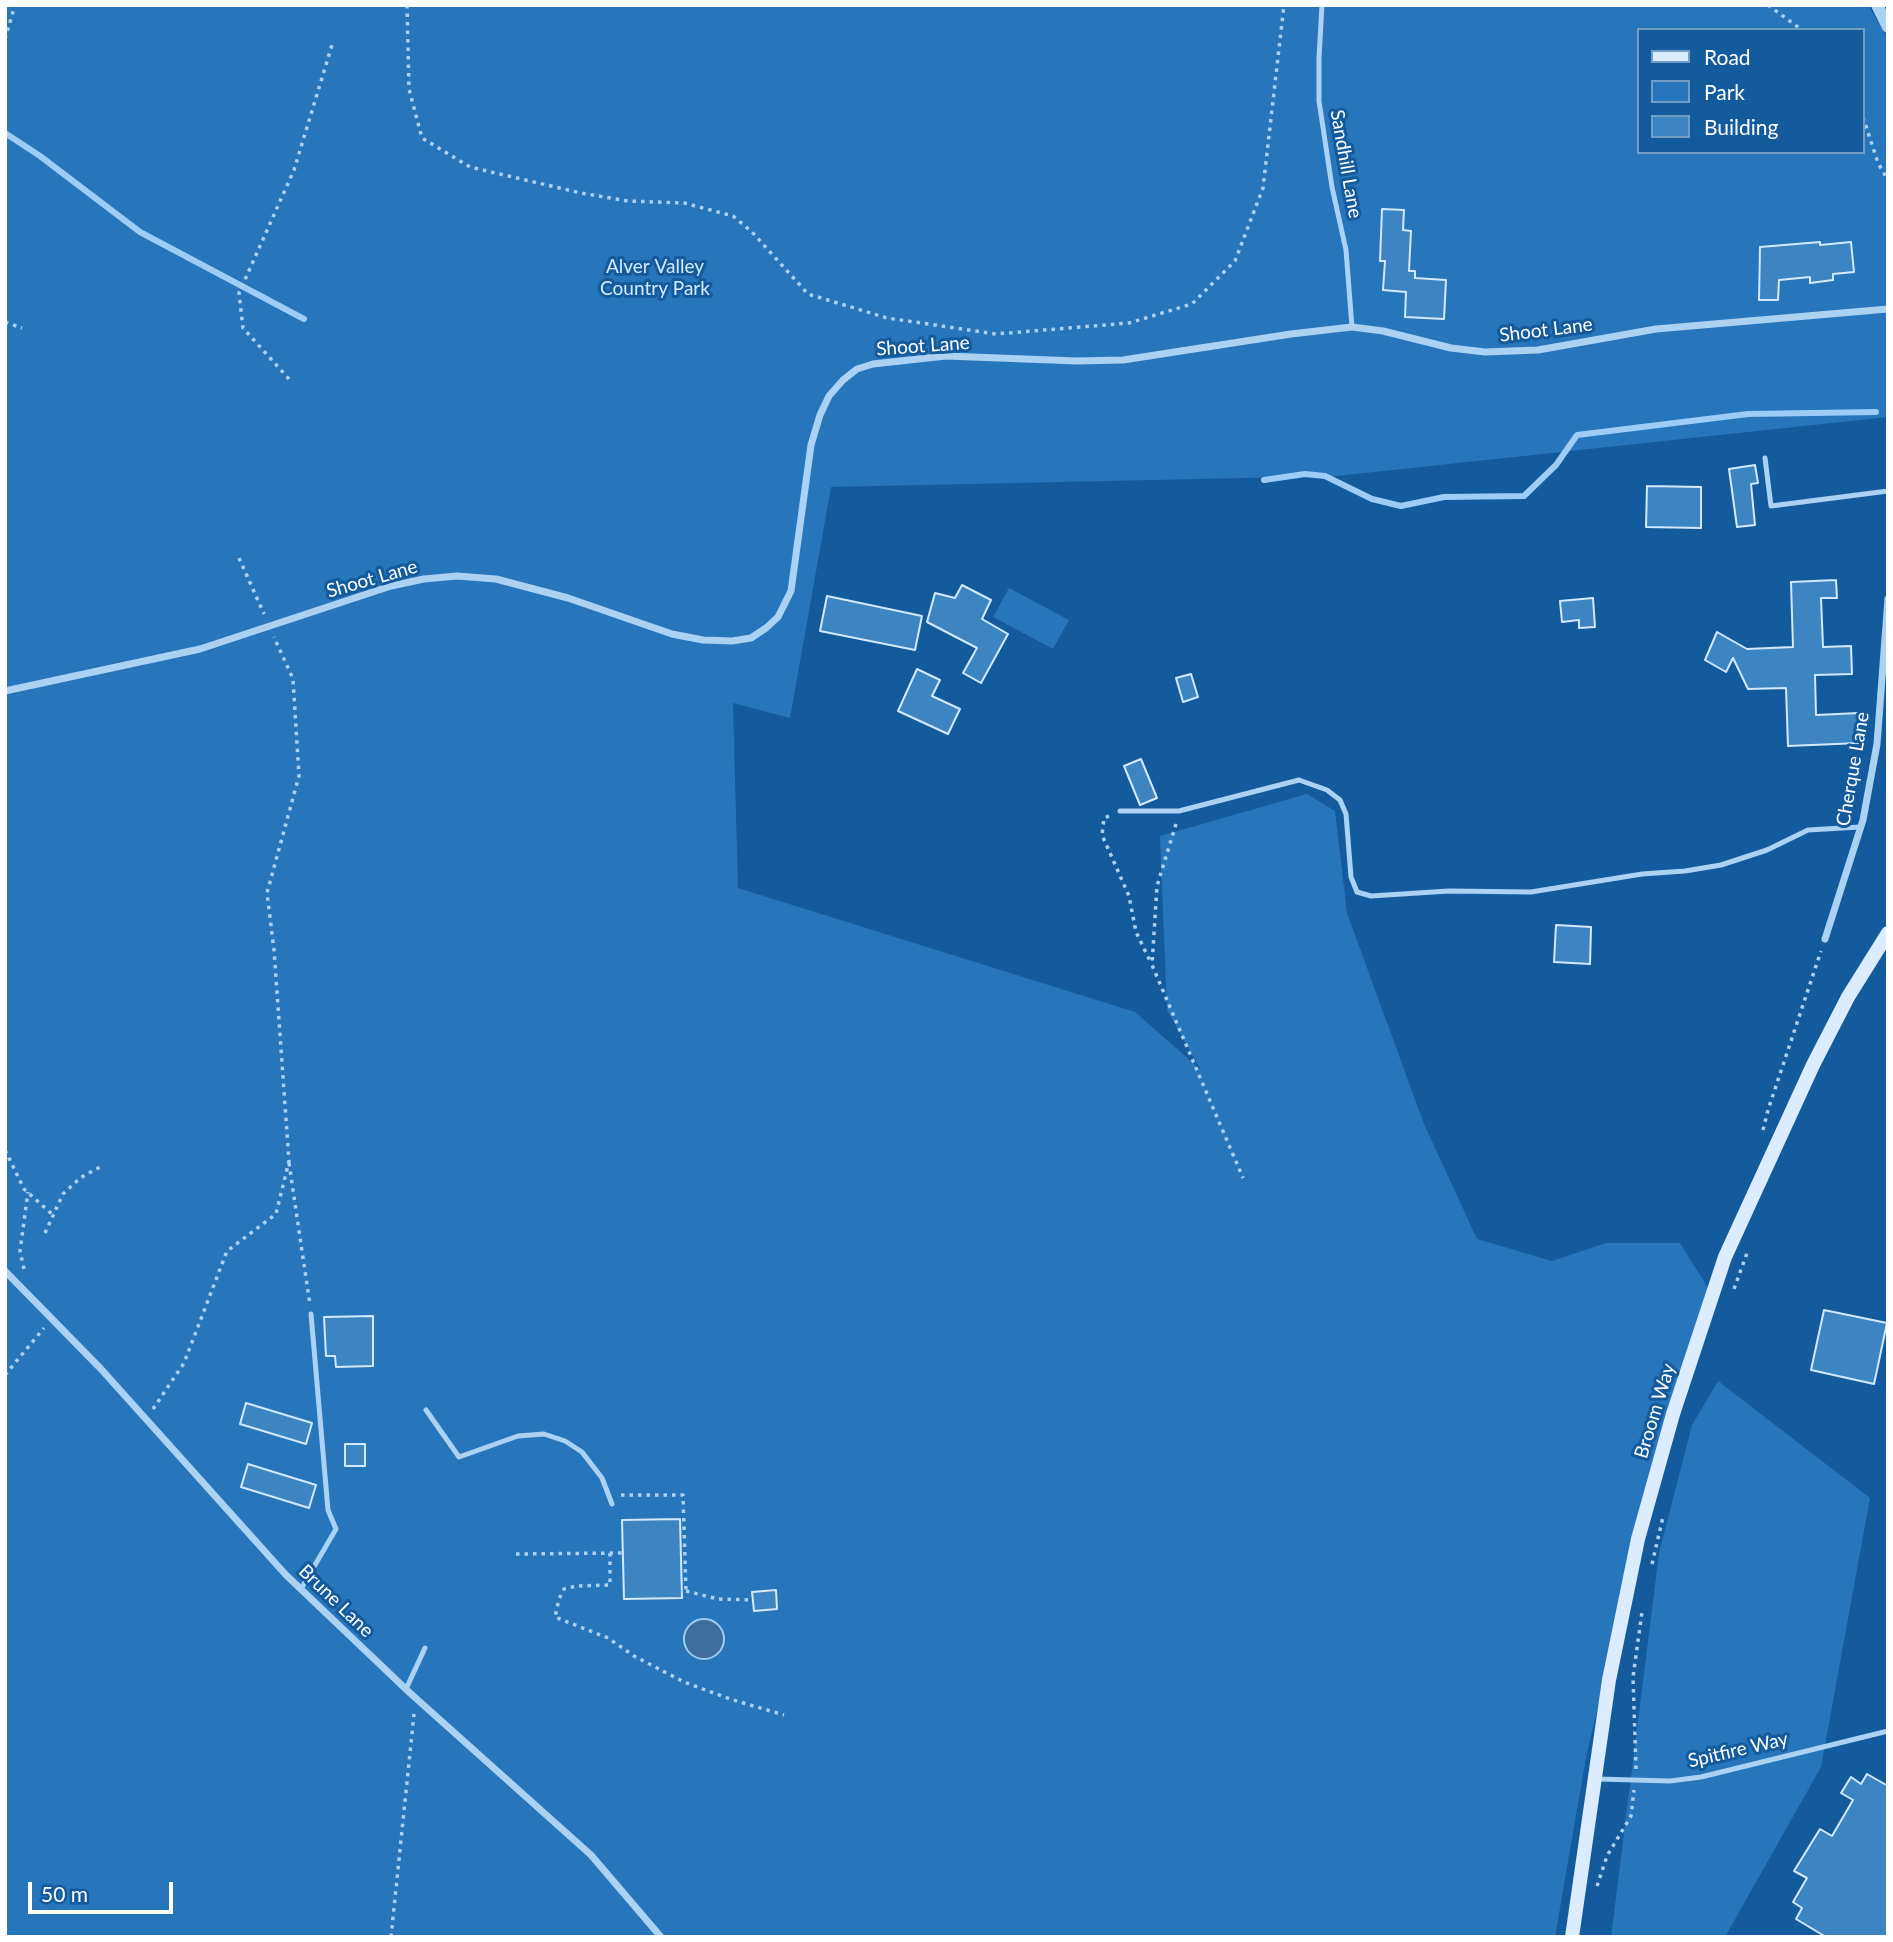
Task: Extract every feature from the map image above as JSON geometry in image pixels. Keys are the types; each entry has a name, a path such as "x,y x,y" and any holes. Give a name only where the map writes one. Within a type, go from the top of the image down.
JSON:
{"main road":[{"name":"Broom Way","path":"1572,1937 1609,1679 1638,1539 1672,1414 1725,1257 1813,1065 1848,998 1888,933"}],"street":[{"path":"1877,5 1888,27"},
{"name":"Shoot Lane","path":"5,691 200,649 391,586 457,576 496,579 568,598 673,634 712,640 751,638 778,617 786,604 811,445 820,415 830,396 843,380 857,369 892,360 946,356 1123,360 1352,327 1383,331 1451,348 1485,352 1538,350 1656,330 1888,309"},
{"name":"Cherque Lane","path":"1825,939 1860,827 1877,744 1888,599"},
{"name":"Brune Lane","path":"5,1271 146,1419 301,1589 406,1689 591,1855 661,1937"}],"lane":[{"name":"Sandhill Lane","path":"1322,5 1318,58 1319,101 1332,187 1346,250 1352,327"},
{"path":"1765,458 1770,506 1888,491"},
{"path":"1120,811 1184,810 1299,780 1326,790 1340,800 1346,814 1351,877 1357,891 1371,896 1450,891 1531,892 1642,874 1685,871 1721,865 1767,850 1808,830 1860,827"},
{"path":"301,1589 336,1529 328,1510 311,1314"},
{"path":"426,1410 459,1457 518,1436 544,1434 565,1441 582,1452 602,1478 612,1504"},
{"path":"406,1689 425,1648"},
{"name":"Spitfire Way","path":"1593,1779 1636,1782 1701,1777 1888,1731"}],"path":[{"path":"5,39 15,5"},
{"path":"407,5 409,89 422,138 470,167 580,193 628,201 684,203 733,216 808,293 887,318 996,334 1129,323 1192,304 1235,261 1263,188 1284,5"},
{"path":"1768,5 1799,28"},
{"path":"289,379 243,328 239,293 294,170 332,45"},
{"path":"1865,123 1878,163 1888,180"},
{"path":"5,322 22,328"},
{"path":"239,558 293,679 299,776 267,893 274,950 289,1161 311,1314"},
{"path":"1152,965 1157,886 1175,826 1184,810"},
{"path":"1120,811 1104,818 1102,835 1129,896 1136,933 1243,1178"},
{"path":"1777,1144 1763,1134 1768,1110 1825,939"},
{"path":"5,1150 19,1180 53,1215"},
{"path":"146,1419 184,1363 227,1251 276,1214 289,1161"},
{"path":"45,1233 63,1194 80,1178 100,1167"},
{"path":"28,1192 20,1251 24,1269 31,1277"},
{"path":"1732,1294 1751,1242"},
{"path":"5,1375 52,1319"},
{"path":"608,1494 683,1495 684,1591 718,1599 753,1601"},
{"path":"1650,1573 1665,1512"},
{"path":"611,1553 610,1585 564,1589 555,1617 608,1638 634,1656 684,1682 730,1699 784,1714"},
{"path":"516,1554 623,1553"},
{"path":"1595,1895 1607,1856 1630,1816 1636,1782 1633,1677 1642,1611"},
{"path":"391,1937 417,1699"}],"green space":[{"name":"Alver Valley Country Park","path":"5,5 1868,5 1888,39 1888,417 1337,476 831,487 790,718 733,703 738,888 1135,1012 1201,1070 1167,1010 1160,836 1307,794 1335,811 1347,913 1424,1124 1477,1239 1552,1261 1606,1243 1680,1243 1708,1288 1674,1395 1587,1752 1555,1937 5,1937"},
{"path":"1009,588 1069,620 1053,649 993,617"},
{"path":"1718,1381 1870,1498 1821,1767 1725,1937 1611,1937 1659,1553 1692,1425"}],"shaded area":[{"path":"704,1619 718,1625 724,1639 718,1653 704,1659 690,1653 684,1639 690,1625"}],"building":[{"path":"1382,209 1404,210 1403,230 1411,231 1409,271 1415,271 1415,278 1446,280 1444,319 1405,317 1406,292 1383,290 1385,261 1380,261"},
{"path":"1820,242 1820,245 1851,242 1854,272 1833,274 1833,280 1810,283 1810,277 1779,280 1778,300 1759,300 1760,247"},
{"path":"1755,465 1758,483 1751,484 1755,525 1737,527 1729,469"},
{"path":"1647,486 1701,487 1701,528 1646,527"},
{"path":"1836,580 1837,598 1821,598 1823,647 1851,646 1852,674 1815,675 1816,715 1859,713 1860,743 1788,746 1786,688 1748,689 1733,658 1726,672 1705,660 1717,632 1747,649 1793,647 1791,582"},
{"path":"962,585 991,600 982,619 1008,634 981,683 963,673 977,648 927,622 935,593 955,598"},
{"path":"827,596 922,616 915,650 820,631"},
{"path":"1593,598 1595,627 1579,628 1579,620 1562,622 1560,601"},
{"path":"917,669 940,680 932,696 960,709 948,734 898,711"},
{"path":"1191,674 1198,697 1183,702 1176,678"},
{"path":"1141,759 1157,798 1140,805 1124,766"},
{"path":"1556,925 1591,927 1590,964 1554,962"},
{"path":"1824,1310 1887,1323 1874,1384 1811,1370"},
{"path":"373,1316 373,1366 336,1367 335,1356 326,1356 324,1317"},
{"path":"246,1403 312,1423 306,1444 240,1424"},
{"path":"345,1444 365,1444 365,1466 345,1466"},
{"path":"248,1464 316,1485 309,1508 241,1487"},
{"path":"680,1519 682,1598 624,1599 622,1520"},
{"path":"776,1590 777,1609 754,1611 752,1592"},
{"path":"1867,1774 1888,1786 1888,1937 1826,1937 1796,1919 1802,1908 1793,1902 1807,1878 1794,1871 1820,1829 1832,1836 1853,1800 1841,1793 1851,1777 1861,1784"}],"waterway":[{"path":"5,133 40,156 140,232 304,319"},
{"path":"1264,480 1305,474 1325,476 1372,499 1401,506 1444,497 1524,496 1556,465 1577,435 1748,414 1876,412"}]}
